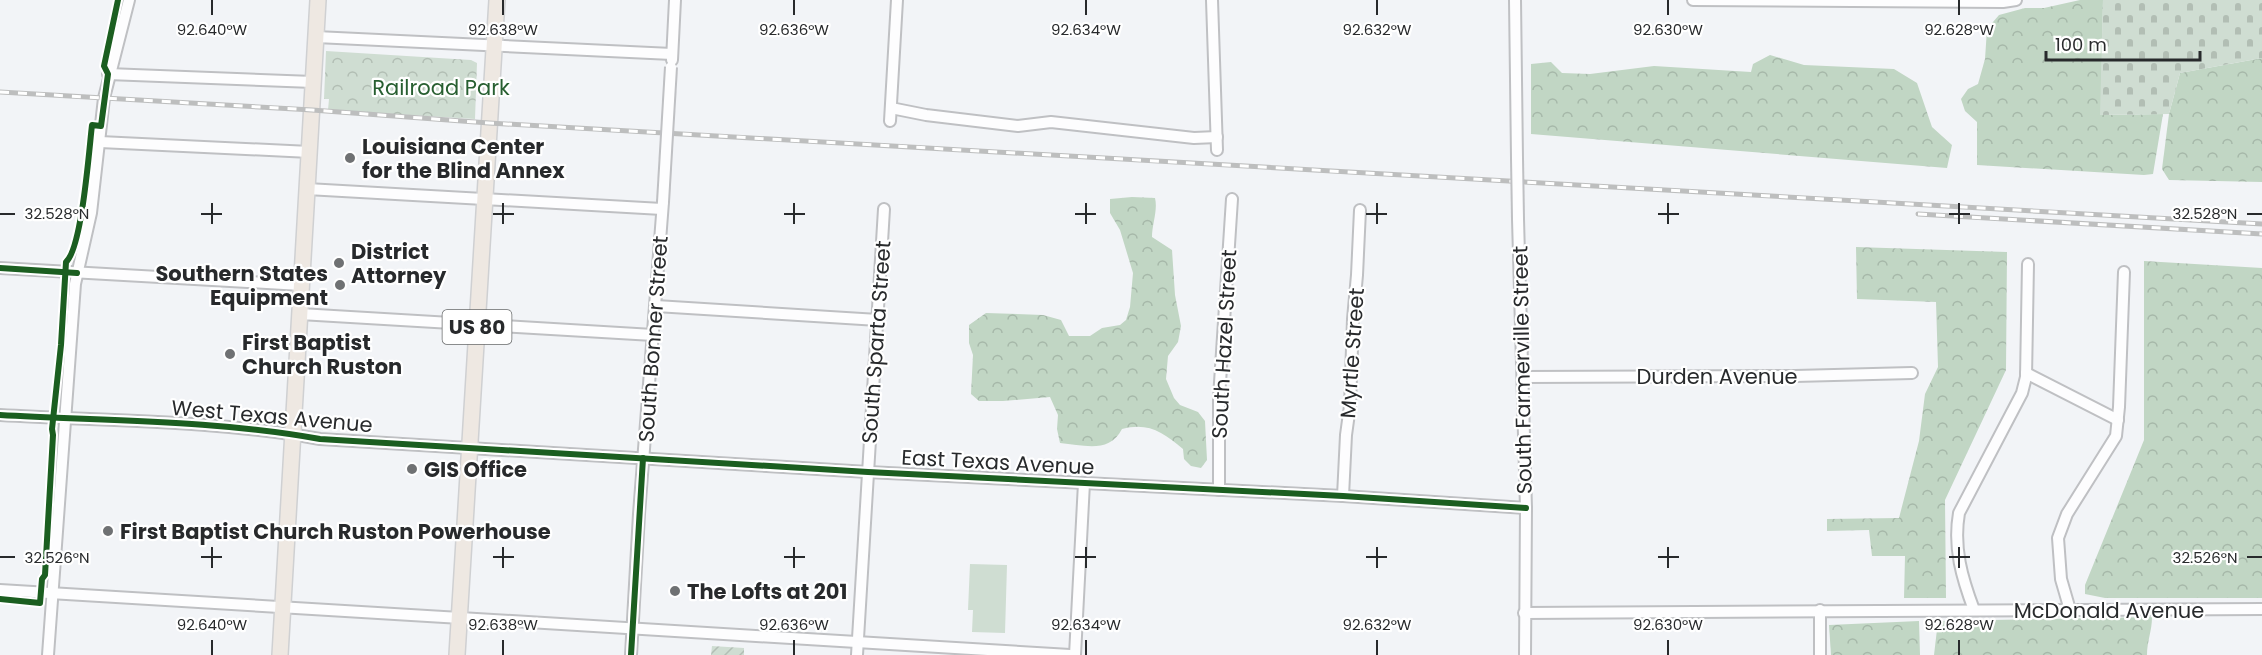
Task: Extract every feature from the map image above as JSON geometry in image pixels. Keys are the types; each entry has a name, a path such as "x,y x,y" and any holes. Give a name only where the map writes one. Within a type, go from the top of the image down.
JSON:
{"highway":[{"path":"280,655 318,0"},
{"name":"US 80","path":"457,655 497,0"}],"street":[{"path":"48,655 76,273 91,213 108,74 129,0"},
{"name":"South Bonner Street","path":"631,655 663,206 675,0"},
{"path":"890,121 897,0"},
{"path":"1212,0 1217,150"},
{"name":"South Farmerville Street","path":"1515,0 1526,508 1525,655"},
{"path":"1693,0 1997,2 2016,0"},
{"path":"316,37 672,54"},
{"path":"108,74 313,82"},
{"path":"891,108 926,115 1018,126 1051,122 1183,137 1217,137"},
{"path":"100,142 310,152"},
{"path":"307,189 663,206"},
{"name":"South Hazel Street","path":"1219,490 1219,398 1232,199"},
{"name":"South Sparta Street","path":"857,655 884,209"},
{"name":"Myrtle Street","path":"1342,496 1350,406 1360,210"},
{"path":"1974,610 1958,556 1956,533 1959,513 2022,393 2026,373 2028,264"},
{"path":"0,268 301,285"},
{"path":"2070,610 2061,579 2058,538 2067,514 2116,436 2124,272"},
{"path":"656,306 878,320"},
{"path":"300,314 653,335"},
{"name":"Durden Avenue","path":"1523,377 1912,373"},
{"path":"2026,373 2118,420"},
{"name":"West Texas Avenue","path":"0,415 198,424 273,430 320,439 469,448"},
{"name":"East Texas Avenue","path":"469,448 1526,508"},
{"path":"1075,655 1084,483"},
{"path":"0,590 1070,655"},
{"name":"McDonald Avenue","path":"1524,613 2262,609"},
{"path":"1820,610 1820,655"}],"green space":[{"path":"2080,0 2103,0 2101,115 2163,114 2153,174 1977,165 1977,122 1965,111 1961,99 1968,89 1978,84 1985,59 1987,29 1999,15 2025,8 2044,8"},
{"path":"2103,0 2262,0 2262,58 2180,73 2169,114 2100,115"},
{"name":"Railroad Park","path":"326,51 471,60 477,63 475,119 328,110 329,99 324,99"},
{"path":"1770,55 1804,65 1894,69 1917,83 1932,127 1952,145 1947,168 1531,134 1531,64 1551,62 1562,73 1590,74 1654,66 1751,72 1753,64"},
{"path":"2262,58 2262,182 2169,180 2162,169 2169,114 2180,73"},
{"path":"1155,198 1152,237 1172,250 1175,295 1181,326 1178,342 1168,356 1166,379 1174,398 1180,405 1198,412 1205,421 1207,460 1201,468 1191,466 1184,459 1183,449 1155,430 1140,427 1122,429 1117,437 1103,445 1060,443 1057,429 1058,415 1050,397 979,401 971,394 973,355 969,343 969,325 986,313 1043,315 1061,320 1069,336 1090,336 1102,328 1120,325 1126,320 1130,307 1133,273 1120,230 1110,213 1110,199"},
{"path":"1856,247 2007,252 2006,370 1945,500 1946,598 1904,598 1905,556 1872,556 1869,530 1827,531 1827,519 1899,518 1919,441 1925,394 1938,367 1936,302 1857,299"},
{"path":"2144,261 2262,268 2262,598 2105,598 2085,594 2085,585 2144,440"},
{"path":"970,564 1007,565 1005,633 972,632 973,610 968,610"},
{"path":"2152,617 2147,655 1934,655 1938,621"},
{"path":"1919,621 1920,655 1831,655 1829,625"},
{"path":"712,646 744,648 744,655 711,655"}],"railway":[{"path":"0,92 489,123 2262,224"},
{"path":"1918,214 2262,234"}],"cycle path":[{"path":"0,599 40,603 42,579 45,575 52,429 61,345 66,262 72,253 80,219 92,125 101,126 108,74 104,66 118,0"},
{"path":"0,268 77,273"},
{"path":"0,415 161,422 241,428 320,439 1526,508"},
{"path":"631,655 643,458"}],"place":[{"name":"Louisiana Center for the Blind Annex","path":"350,158"},
{"name":"District Attorney","path":"339,263"},
{"name":"Southern States Equipment","path":"340,285"},
{"name":"First Baptist Church Ruston","path":"230,354"},
{"name":"GIS Office","path":"412,469"},
{"name":"First Baptist Church Ruston Powerhouse","path":"108,531"},
{"name":"The Lofts at 201","path":"675,591"}]}
